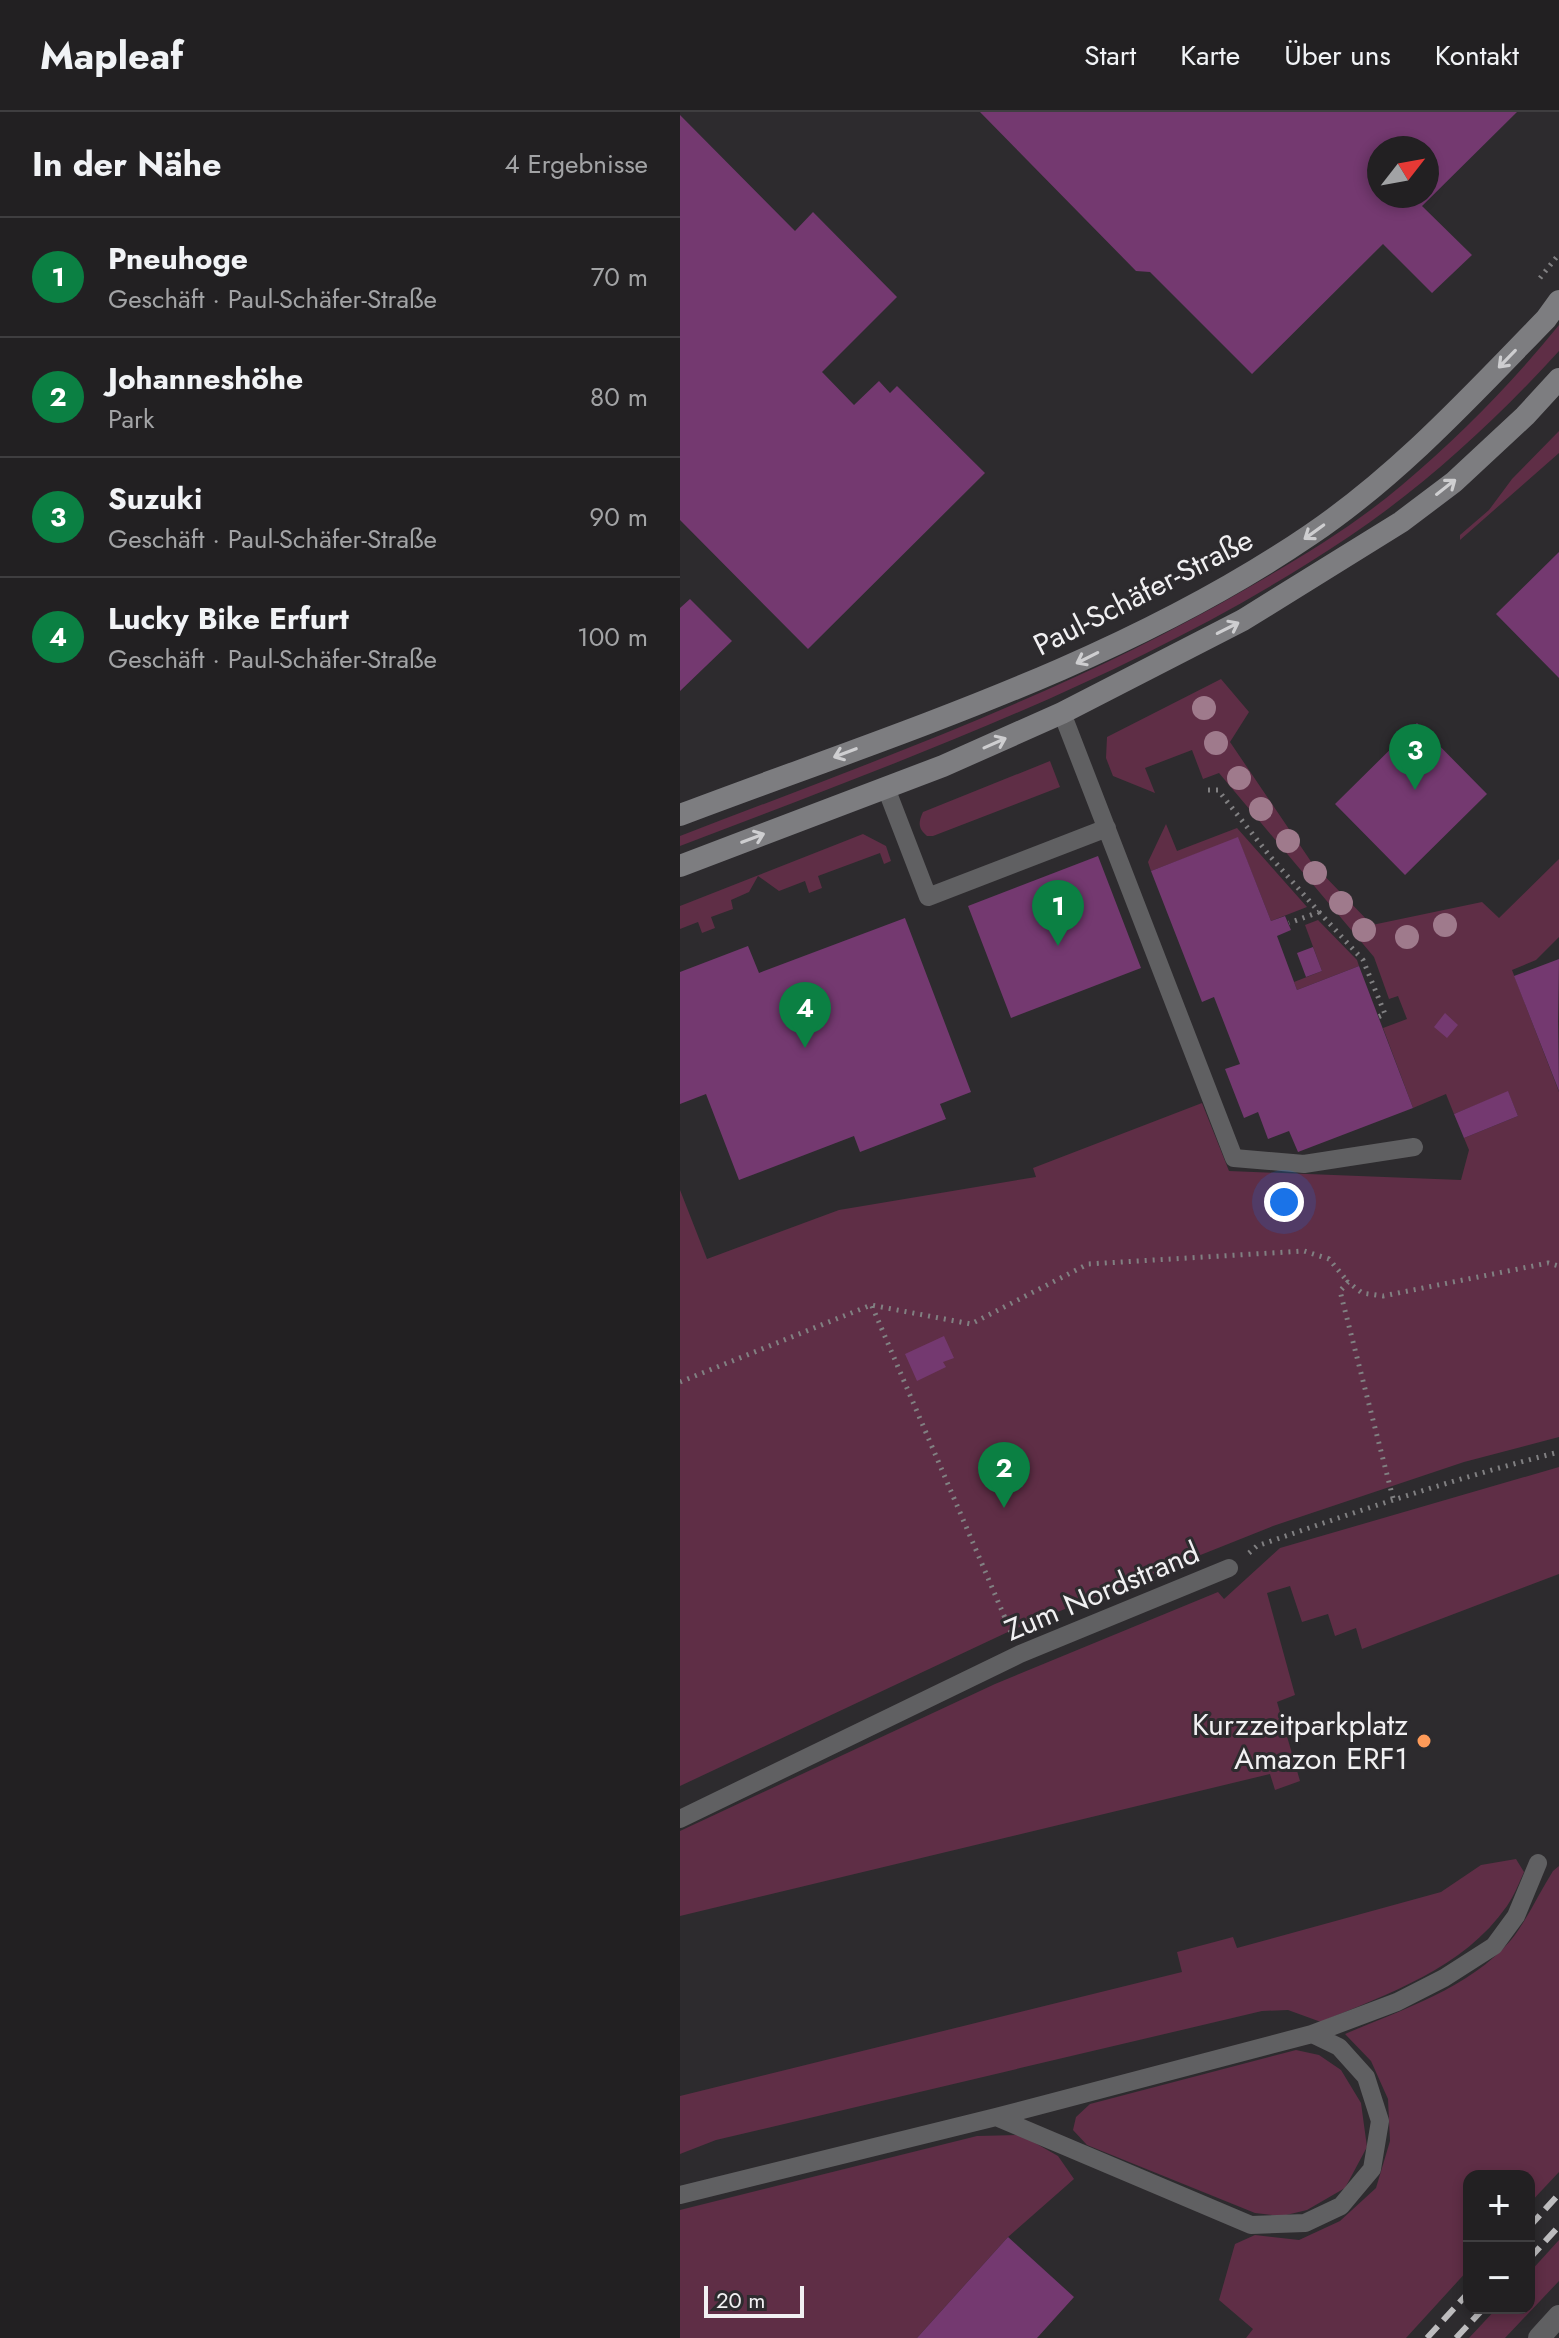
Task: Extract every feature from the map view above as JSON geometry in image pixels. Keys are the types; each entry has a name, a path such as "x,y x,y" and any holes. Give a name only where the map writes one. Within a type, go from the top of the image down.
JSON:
{"main road":[{"name":"Paul-Schäfer-Straße","path":"680,815 1060,672 1238,581 1312,534 1422,446 1546,319 1559,301"},
{"path":"680,866 943,766 1062,713 1243,620 1401,522 1454,482 1525,416 1559,379"}],"street":[{"path":"1539,2338 1559,2316"}],"lane":[{"path":"1062,713 1234,1158 1304,1164 1414,1147"},
{"path":"886,788 928,897 1107,828"},
{"name":"Zum Nordstrand","path":"680,1819 1020,1654 1229,1568"},
{"path":"680,2195 996,2117 1312,2034 1397,2002 1444,1978 1494,1946 1516,1916 1538,1863"},
{"path":"996,2117 1251,2225 1305,2223 1341,2206 1372,2169 1380,2121 1366,2077 1339,2047 1312,2034"}],"path":[{"path":"1532,288 1559,254"},
{"path":"1208,790 1218,790 1269,855 1363,960 1385,1014 1378,1017"},
{"path":"1289,923 1319,912"},
{"path":"680,1382 871,1305 971,1324 1088,1264 1304,1251 1329,1259 1362,1293 1383,1296 1548,1263 1559,1266"},
{"path":"1348,1282 1340,1291 1393,1498"},
{"path":"871,1305 1020,1654"},
{"name":"Zum Nordstrand","path":"1229,1568 1257,1546 1393,1498 1559,1452"}],"shaded area":[{"path":"1559,325 1559,351 1460,450 1379,516 1272,585 1108,672 1024,710 680,846 680,836 968,724 1109,661 1287,565 1365,514 1423,466 1485,408"},
{"path":"1559,431 1559,453 1460,540 1460,535 1489,510 1512,479"},
{"path":"1221,679 1249,712 1230,742 1312,863 1372,925 1482,902 1499,918 1559,859 1559,937 1536,960 1512,970 1559,1092 1559,1437 1464,1462 1273,1526 1010,1631 680,1786 680,1190 707,1259 839,1210 1036,1177 1033,1168 1202,1103 1229,1171 1461,1180 1469,1150 1464,1138 1518,1116 1508,1092 1454,1114 1446,1094 1413,1108 1383,1028 1407,1019 1398,996 1389,999 1374,957 1219,773 1203,779 1192,750 1145,768 1155,793 1113,776 1106,758 1107,737"},
{"path":"1050,761 1060,787 933,836 927,836 920,828 923,812"},
{"path":"1166,824 1177,851 1237,828 1307,907 1271,921 1238,838 1151,871 1148,862"},
{"path":"863,834 886,846 891,861 884,864 880,853 818,876 822,888 809,893 805,881 779,891 758,876 749,892 731,900 733,909 711,917 715,928 702,933 698,922 680,929 680,906"},
{"path":"1318,920 1357,960 1359,966 1297,990 1294,982 1322,971 1305,925"},
{"path":"1559,1467 1559,1574 1362,1649 1356,1628 1335,1636 1328,1614 1302,1622 1290,1586 1267,1593 1295,1695 1277,1702 1300,1781 1275,1790 1270,1774 680,1916 680,1831 995,1684 1218,1592 1224,1599 1280,1548"},
{"path":"1516,1859 1524,1872 1512,1898 1489,1928 1469,1947 1423,1977 1321,2022 1288,2010 1262,2011 716,2140 680,2154 680,2096 1182,1972 1177,1952 1233,1937 1237,1948 1441,1892 1481,1865"},
{"path":"1559,1866 1559,2172 1535,2198 1535,2170 1463,2170 1463,2276 1406,2338 1246,2338 1253,2329 1219,2300 1235,2244 1255,2235 1299,2240 1340,2221 1376,2188 1390,2141 1388,2099 1371,2061 1345,2034 1434,1996 1476,1972 1511,1940"},
{"path":"1296,2050 1319,2055 1341,2070 1361,2103 1367,2147 1345,2188 1307,2210 1282,2216 1255,2213 1087,2145 1073,2130 1076,2117 1090,2104"},
{"path":"1021,2135 1058,2156 1074,2179 1008,2237 917,2338 680,2338 680,2210 977,2136"},
{"path":"1559,2240 1559,2281 1535,2306 1535,2266"},
{"path":"1491,2314 1528,2314 1505,2338 1469,2338"}],"building":[{"path":"980,112 1517,112 1439,189 1439,136 1367,136 1367,208 1424,208 1472,255 1432,293 1383,244 1252,374 1150,272 1136,271"},
{"path":"680,115 795,231 813,212 897,297 822,372 854,405 879,381 890,393 897,386 985,473 808,649 680,520"},
{"path":"1559,552 1559,678 1496,614"},
{"path":"690,599 732,641 680,691 680,608"},
{"path":"1417,723 1487,794 1405,875 1335,804"},
{"path":"1238,837 1271,921 1285,916 1291,930 1277,936 1297,990 1359,966 1413,1108 1298,1152 1289,1131 1268,1139 1258,1112 1244,1118 1225,1069 1240,1064 1214,997 1202,1002 1151,871"},
{"path":"1098,856 1141,968 1011,1018 968,906"},
{"path":"905,918 971,1092 940,1104 946,1119 860,1152 854,1136 739,1180 706,1094 680,1104 680,972 748,946 759,973"},
{"path":"1313,947 1322,971 1306,977 1297,953"},
{"path":"1559,959 1558,1021 1559,1091 1514,976"},
{"path":"1445,1013 1458,1025 1447,1038 1434,1027"},
{"path":"1508,1091 1518,1116 1464,1138 1454,1114"},
{"path":"944,1336 954,1358 943,1362 946,1367 917,1381 905,1354"},
{"path":"1008,2237 1074,2297 1037,2338 917,2338"}],"railway":[{"path":"1535,2220 1559,2194"},
{"path":"1535,2252 1559,2226"},
{"path":"1427,2338 1463,2299"},
{"path":"1456,2338 1478,2314"}],"place":[{"name":"Suzuki","path":"1415,790"},
{"name":"Pneuhoge","path":"1058,946"},
{"name":"Lucky Bike Erfurt","path":"805,1048"},
{"name":"Johanneshöhe","path":"1004,1508"},
{"name":"Kurzzeitparkplatz Amazon ERF1","path":"1424,1741"}]}
